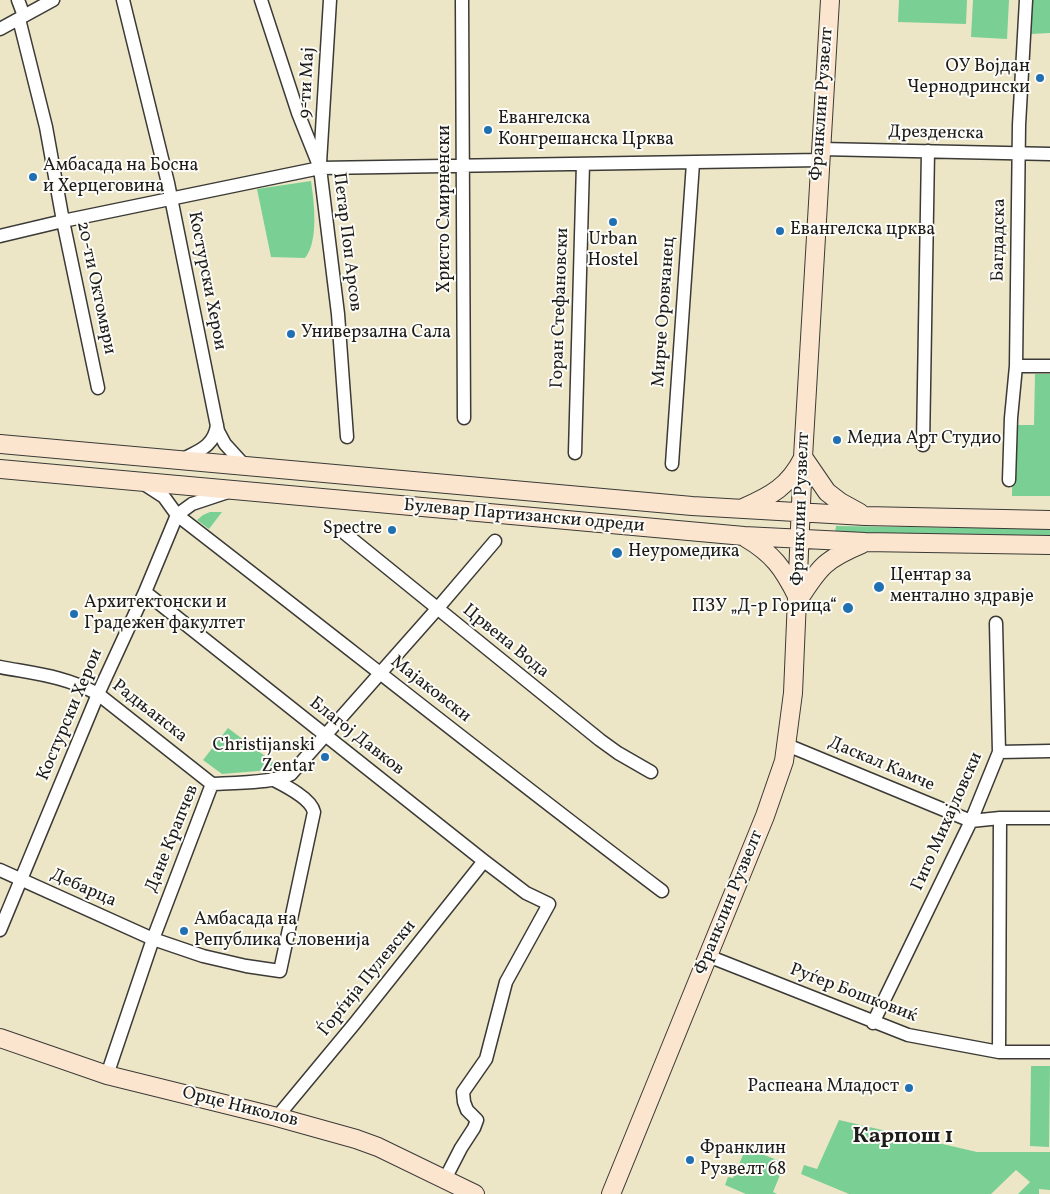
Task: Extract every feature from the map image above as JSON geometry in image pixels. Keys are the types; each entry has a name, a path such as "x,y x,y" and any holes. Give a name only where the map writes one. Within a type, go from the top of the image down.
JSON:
{"street":[{"name":"20-ти Октомври","path":"18,0 46,127 63,221 98,388"},
{"path":"0,29 53,0"},
{"name":"Костурски Херои","path":"123,0 171,199 216,424 225,444 245,466"},
{"name":"Петар Поп Арсов","path":"261,0 298,113 320,168 338,314 347,437"},
{"name":"9-ти Мај","path":"320,168 330,0"},
{"name":"Христо Смирненски","path":"462,0 464,418"},
{"name":"Франклин Рузвелт","path":"611,1194 771,802 787,745 793,693 803,457 830,0"},
{"name":"Багдадска","path":"1009,480 1011,418 1016,366 1018,154 1026,0"},
{"path":"923,445 928,151"},
{"name":"Дрезденска","path":"0,236 63,221 320,168 693,163 820,154 928,151 1050,154"},
{"name":"Мирче Оровчанец","path":"672,464 693,163"},
{"name":"Горан Стефановски","path":"575,453 583,164"},
{"path":"1016,366 1050,366"},
{"path":"181,460 210,444 214,436 216,424"},
{"name":"Булевар Партизански одреди","path":"0,444 739,510 865,516 1050,520"},
{"path":"739,510 759,502 777,491 795,472 803,457 826,492 865,516"},
{"name":"Булевар Партизански одреди","path":"0,469 744,536 865,542 1050,545"},
{"path":"142,483 164,497 178,514 192,504 233,491"},
{"name":"Костурски Херои","path":"0,930 98,694 145,592 178,514"},
{"name":"Мајаковски","path":"178,514 520,784 662,891"},
{"name":"Црвена Вода","path":"342,531 600,740 651,772"},
{"path":"744,536 767,551 778,562 786,573 798,599"},
{"name":"Дане Крапчев","path":"107,1075 153,939 212,784 272,779 291,774 495,541"},
{"path":"798,599 812,577 822,566 839,554 865,542"},
{"name":"Благој Давков","path":"145,592 484,861 526,893 549,904 506,982 486,1059 463,1092 467,1110 477,1120 445,1179"},
{"name":"Гиго Михајловски","path":"873,1023 970,821 999,752 996,623"},
{"name":"Радњанска","path":"0,667 60,678 81,685 98,694 212,784"},
{"name":"Даскал Камче","path":"787,745 970,821 1000,818 1050,818"},
{"path":"999,752 1050,751"},
{"name":"Дебарца","path":"0,870 153,939 202,956 280,972 314,812 312,806 305,799 272,779"},
{"path":"999,1052 1000,818"},
{"name":"Ѓорѓиja Пулевски","path":"277,1117 355,1023 484,861"},
{"name":"Руѓер Бошковиќ","path":"708,956 873,1023 908,1035 999,1052 1050,1052"},
{"name":"Орце Николов","path":"0,1038 107,1075 277,1117 370,1144 475,1194"}],"green space":[{"path":"899,0 967,0 966,24 898,22"},
{"path":"973,0 1009,0 1007,39 971,37"},
{"path":"1032,0 1050,0 1050,33 1031,34"},
{"path":"311,181 314,232 309,251 305,258 271,257 257,189"},
{"path":"1035,374 1050,374 1050,496 1012,496 1013,425 1034,425"},
{"path":"210,512 222,512 209,529 197,520"},
{"path":"836,526 1050,529 1050,537 835,533"},
{"path":"228,728 282,769 222,774 203,760"},
{"path":"1031,1066 1050,1066 1049,1147 1030,1146"},
{"path":"839,1120 977,1152 1050,1152 1050,1190 1039,1189 1039,1194 1018,1194 1030,1182 1016,1170 991,1194 849,1194 801,1174 804,1165 817,1169"},
{"path":"746,1148 785,1163 773,1192 777,1194 746,1194 725,1185 728,1177 733,1178"}],"place":[{"name":"ОУ Војдан Чернодрински","path":"1040,78"},
{"name":"Евангелска Конгрешанска Црква","path":"488,130"},
{"name":"Амбасада на Босна и Херцеговина","path":"33,177"},
{"name":"Urban Hostel","path":"613,222"},
{"name":"Евангелска црква","path":"780,231"},
{"name":"Универзална Сала","path":"291,334"},
{"name":"Медиа Арт Студио","path":"837,440"},
{"name":"Spectre","path":"392,530"},
{"name":"Неуромедика","path":"617,553"},
{"name":"Центар за ментално здравје","path":"879,587"},
{"name":"ПЗУ „Д-р Горица“","path":"848,608"},
{"name":"Архитектонски и Градежен факултет","path":"74,614"},
{"name":"Christijanski Zentar","path":"325,757"},
{"name":"Амбасада на Република Словенија","path":"184,931"},
{"name":"Распеана Младост","path":"909,1088"},
{"name":"Франклин Рузвелт 68","path":"690,1160"}],"district":[{"name":"Карпош 1","path":"903,1138"}]}
